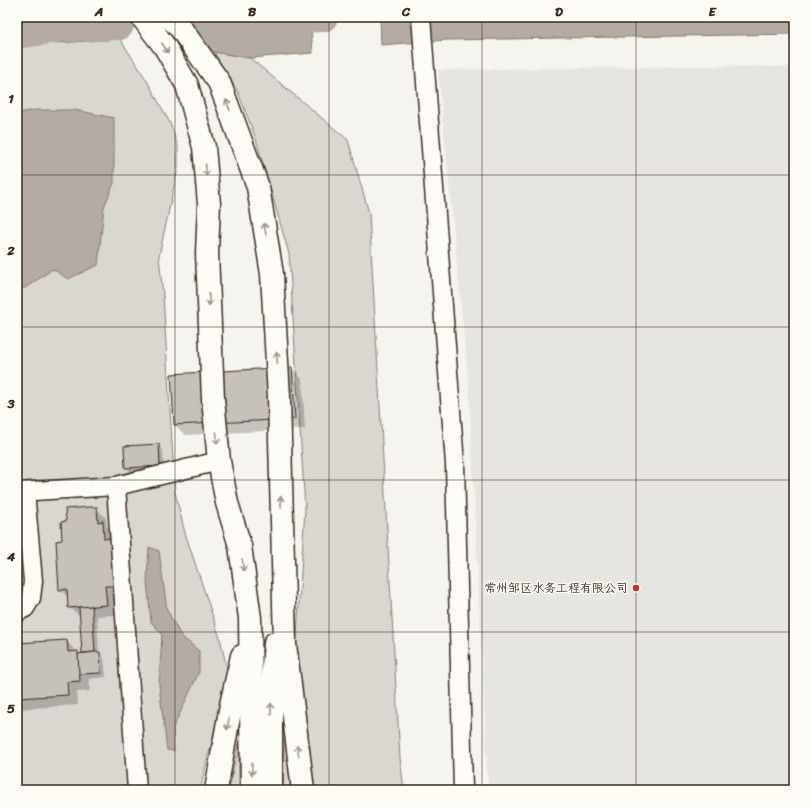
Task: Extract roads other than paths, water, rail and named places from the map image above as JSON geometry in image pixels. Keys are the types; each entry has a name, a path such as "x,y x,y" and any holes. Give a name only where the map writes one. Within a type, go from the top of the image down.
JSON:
{"highway":[{"path":"142,17 165,47 187,85 204,147 209,204 207,252 213,399 219,461 227,503 240,546 250,618 252,790"},
{"path":"169,17 179,26 219,82 258,187 272,274 279,397 284,644 303,790"},
{"path":"271,790 271,691 282,541"},
{"path":"216,790 231,705 250,618"}],"street":[{"path":"420,17 455,464 463,790"},
{"path":"17,612 25,608 31,598 33,581 21,492 116,486 219,461"},
{"path":"116,486 137,790"}],"waterway":[{"path":"270,19 323,17"},
{"path":"17,34 63,27 119,25"}],"place":[{"name":"常州邹区水务工程有限公司","path":"636,588"}]}
